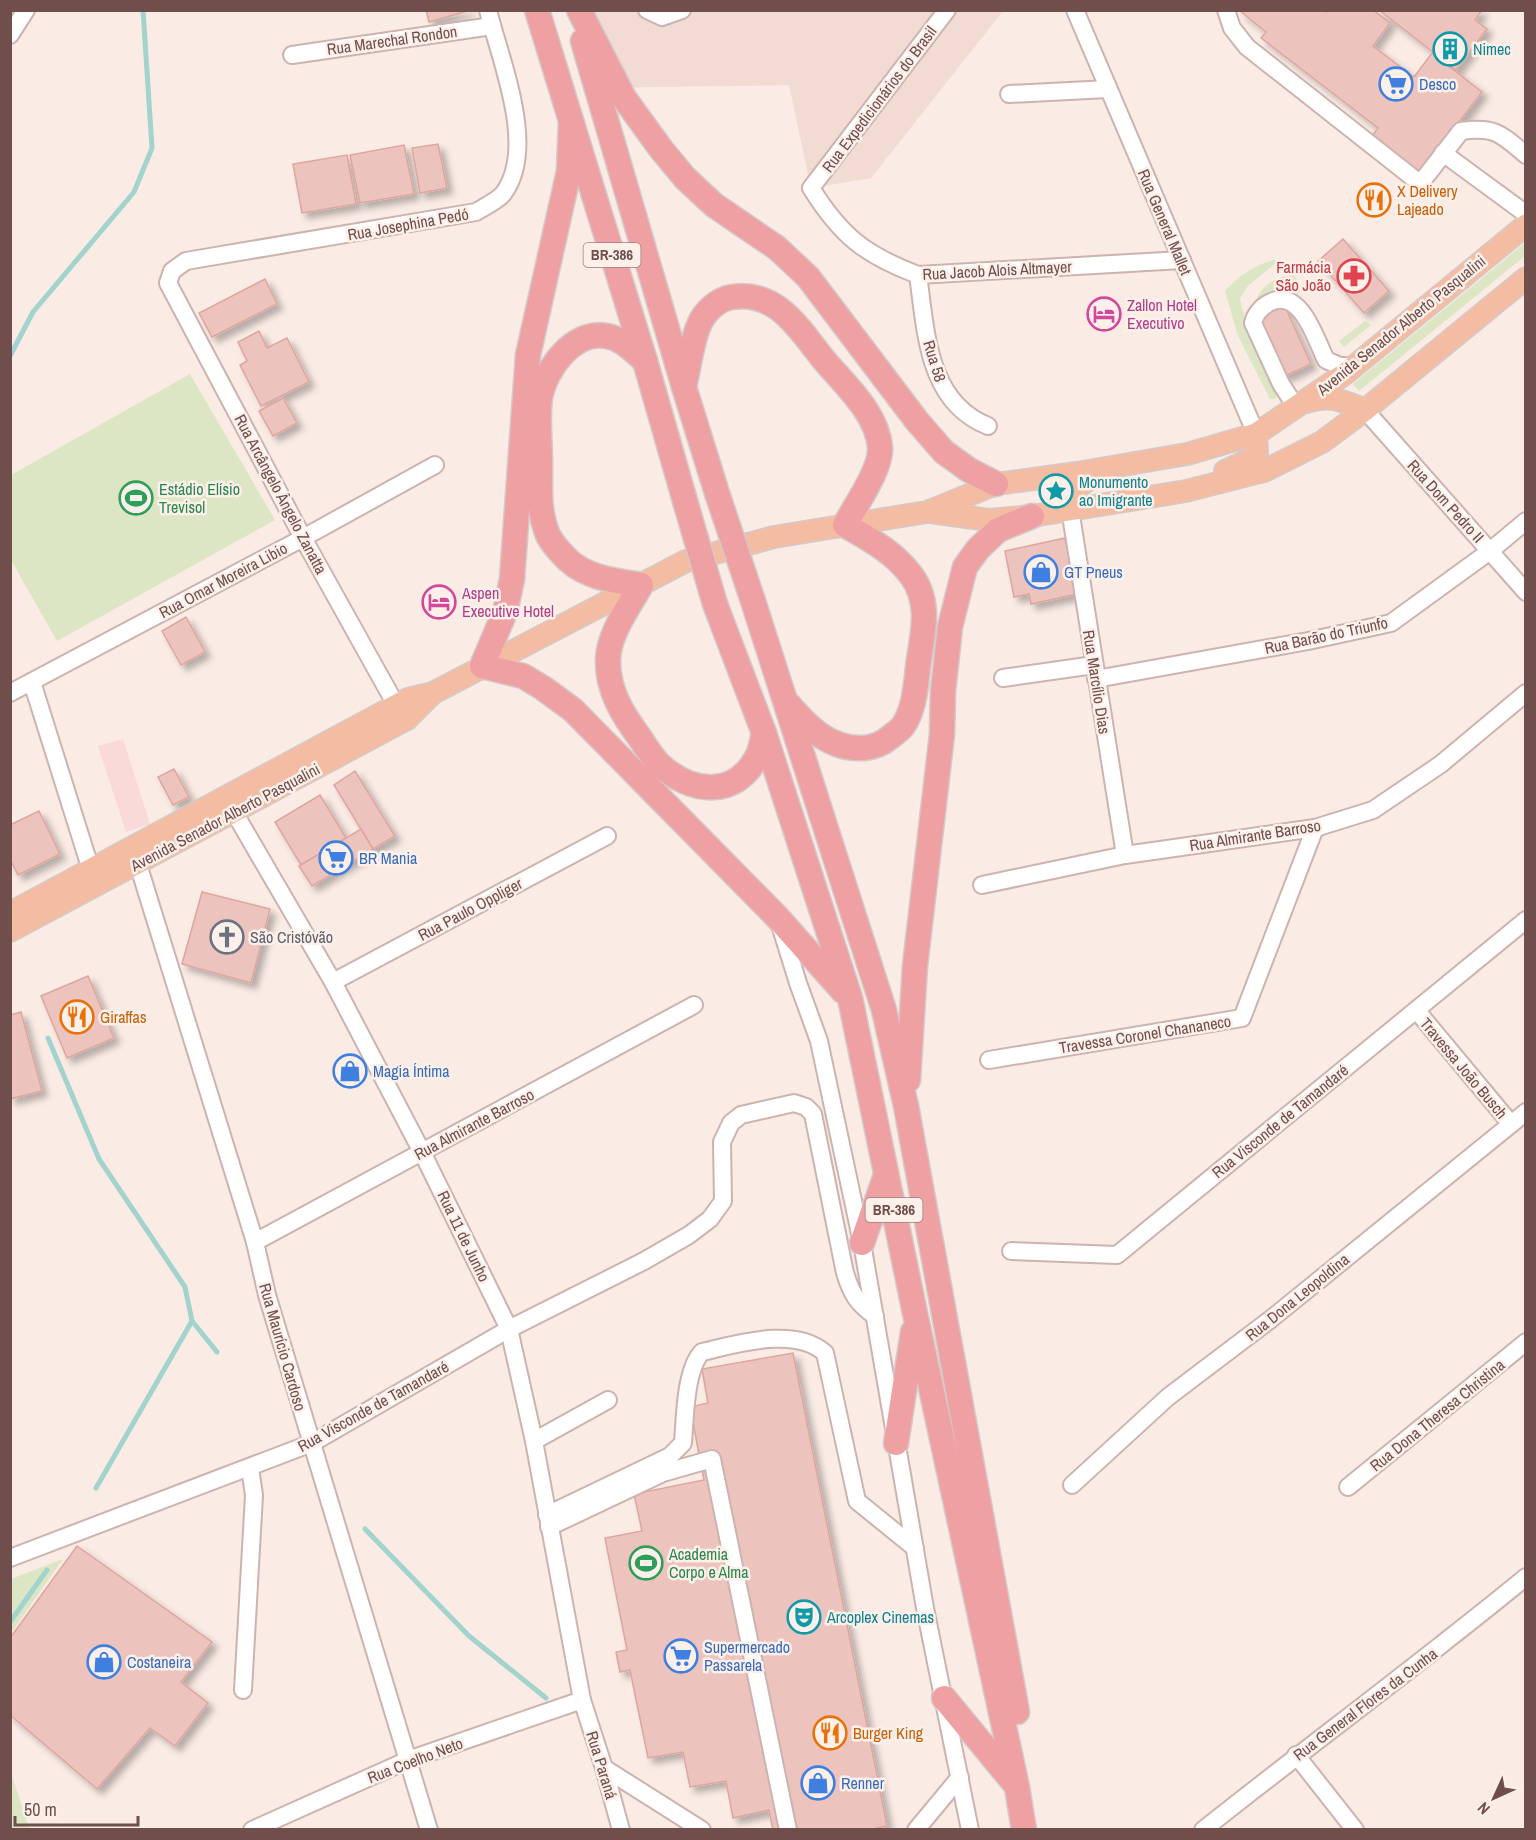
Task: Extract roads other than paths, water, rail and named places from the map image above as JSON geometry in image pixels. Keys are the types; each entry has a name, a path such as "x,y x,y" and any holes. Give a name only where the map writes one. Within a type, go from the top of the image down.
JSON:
{"highway":[{"name":"BR-386","path":"537,10 645,361 714,604 764,733 850,998 1017,1787 1024,1830"},
{"name":"BR-386","path":"574,10 684,387 884,1010 906,1106 1038,1830"},
{"path":"579,10 624,98 685,178 714,205 777,248 808,277 917,421 944,452 969,470 996,484"},
{"path":"571,121 569,171 528,355 512,579 505,612 482,666 523,676 573,710 778,918 850,998"},
{"path":"684,387 699,325 707,312 719,300 742,296 759,297 771,302 788,316 866,410 876,428 881,448 877,464 845,525 888,551 912,575 922,598 925,619 912,707 903,726 886,741 873,747 840,747 820,735 801,719 782,696"},
{"path":"645,361 622,341 596,335 580,339 568,347 548,375 540,398 540,512 548,536 570,562 604,578 641,585 613,635 608,658 609,678 626,719 659,763 678,778 695,786 711,788 729,785 742,777 751,767 759,754 764,733"},
{"path":"906,1106 915,966 942,734 943,691 950,627 965,567 978,549 998,530 1032,516"},
{"path":"862,1243 886,1175"},
{"path":"896,1443 916,1318"},
{"path":"944,1698 1017,1787"}],"main road":[{"name":"Avenida Senador Alberto Pasqualini","path":"10,913 396,705 408,699 433,693 686,561 774,537 927,512 996,484 1187,454 1256,434 1354,366 1526,225"},
{"name":"Avenida Senador Alberto Pasqualini","path":"927,512 989,520 1032,516 1186,491 1264,471 1322,442 1365,410 1526,278"},
{"path":"1298,406 1319,398 1335,398 1365,410"},
{"path":"1186,491 1251,459 1257,452 1256,434"},
{"path":"1070,509 1069,500 1074,491 1111,467"},
{"name":"Avenida Senador Alberto Pasqualini","path":"10,932 407,719 433,693"}],"street":[{"path":"10,34 26,10"},
{"path":"647,10 662,17 682,10"},
{"name":"Rua Expedicionários do Brasil","path":"811,189 947,10"},
{"name":"Rua General Mallet","path":"1075,10 1256,434"},
{"path":"1226,10 1232,28 1246,47 1418,181 1423,180 1461,131 1479,128 1498,132 1526,155"},
{"name":"Rua Marechal Rondon","path":"292,55 490,18"},
{"name":"Rua Josephina Pedó","path":"168,283 172,271 186,261 476,212 502,195 515,168 517,137 514,104 490,18"},
{"path":"1010,94 1108,89"},
{"path":"1443,153 1526,214"},
{"name":"Rua Jacob Alois Altmayer","path":"811,189 844,234 869,253 918,275 1182,260"},
{"name":"Rua 58","path":"918,275 927,336 940,383 954,404 971,418 988,426"},
{"name":"Rua Arcângelo Ângelo Zanatta","path":"168,283 303,538 396,705"},
{"path":"1298,406 1281,384 1253,323 1254,317 1267,304 1284,299 1296,305 1316,337 1326,360 1340,366 1354,366"},
{"name":"Rua Dom Pedro II","path":"1365,410 1526,592"},
{"name":"Rua Omar Moreira Libio","path":"10,693 303,538 435,465"},
{"name":"Rua Marcílio Dias","path":"1070,509 1125,855"},
{"name":"Rua Barão do Triunfo","path":"1003,678 1095,672 1308,641 1391,623 1490,551 1526,521"},
{"path":"32,682 91,870"},
{"name":"Rua Almirante Barroso","path":"982,885 1125,855 1315,828 1372,810 1441,764 1526,693"},
{"name":"Rua 11 de Junho","path":"234,812 333,982 422,1152 509,1329 534,1440 582,1700"},
{"name":"Travessa Coronel Chananeco","path":"989,1059 1242,1018 1315,828"},
{"name":"Rua Paulo Oppliger","path":"333,982 607,836"},
{"name":"Rua Maurício Cardoso","path":"138,864 255,1242 267,1295 429,1830"},
{"path":"778,918 819,1041 862,1243 925,1608 970,1830"},
{"name":"Rua Visconde de Tamandaré","path":"1011,1251 1117,1255 1526,920"},
{"name":"Rua Almirante Barroso","path":"255,1242 694,1005"},
{"name":"Travessa João Busch","path":"1417,1011 1511,1124"},
{"name":"Rua Visconde de Tamandaré","path":"10,1558 312,1443 509,1329 644,1261 688,1235 710,1219 723,1201 722,1142 730,1123 741,1115 794,1103 806,1107 813,1113 851,1293 861,1306 875,1316"},
{"name":"Rua Dona Leopoldina","path":"1072,1485 1168,1396 1271,1319 1526,1112"},
{"path":"548,1521 670,1456 683,1443 687,1395 696,1358 702,1352 756,1340 800,1340 816,1344 825,1353 857,1501 915,1548"},
{"name":"Rua Dona Theresa Christina","path":"1348,1487 1526,1342"},
{"path":"534,1440 608,1400"},
{"path":"548,1521 663,1473 712,1459 788,1830"},
{"path":"243,1690 254,1495 250,1468"},
{"name":"Rua General Flores da Cunha","path":"1203,1830 1526,1577"},
{"name":"Rua Coelho Neto","path":"253,1829 408,1760 582,1700"},
{"name":"Rua Paraná","path":"582,1700 621,1830"},
{"path":"1296,1755 1355,1830"},
{"path":"604,1768 702,1830"},
{"path":"916,1830 960,1777"}],"waterway":[{"path":"10,356 33,312 134,192 152,148 143,10"},
{"path":"48,1038 99,1159 185,1287 192,1321 217,1352"},
{"path":"96,1488 192,1321"},
{"path":"365,1529 469,1636 546,1698"},
{"path":"10,1622 47,1570"}],"place":[{"name":"Nimec","path":"1450,49"},
{"name":"Desco","path":"1396,84"},
{"name":"X Delivery Lajeado","path":"1374,200"},
{"name":"Farmácia São João","path":"1354,276"},
{"name":"Zallon Hotel Executivo","path":"1104,314"},
{"name":"Monumento ao Imigrante","path":"1056,491"},
{"name":"Estádio Elísio Trevisol","path":"136,498"},
{"name":"GT Pneus","path":"1041,572"},
{"name":"Aspen Executive Hotel","path":"439,602"},
{"name":"BR Mania","path":"336,858"},
{"name":"São Cristóvão","path":"227,937"},
{"name":"Giraffas","path":"77,1017"},
{"name":"Magia Íntima","path":"350,1071"},
{"name":"Academia Corpo e Alma","path":"646,1563"},
{"name":"Arcoplex Cinemas","path":"804,1617"},
{"name":"Supermercado Passarela","path":"681,1656"},
{"name":"Costaneira","path":"104,1662"},
{"name":"Burger King","path":"830,1733"},
{"name":"Renner","path":"818,1783"}]}
